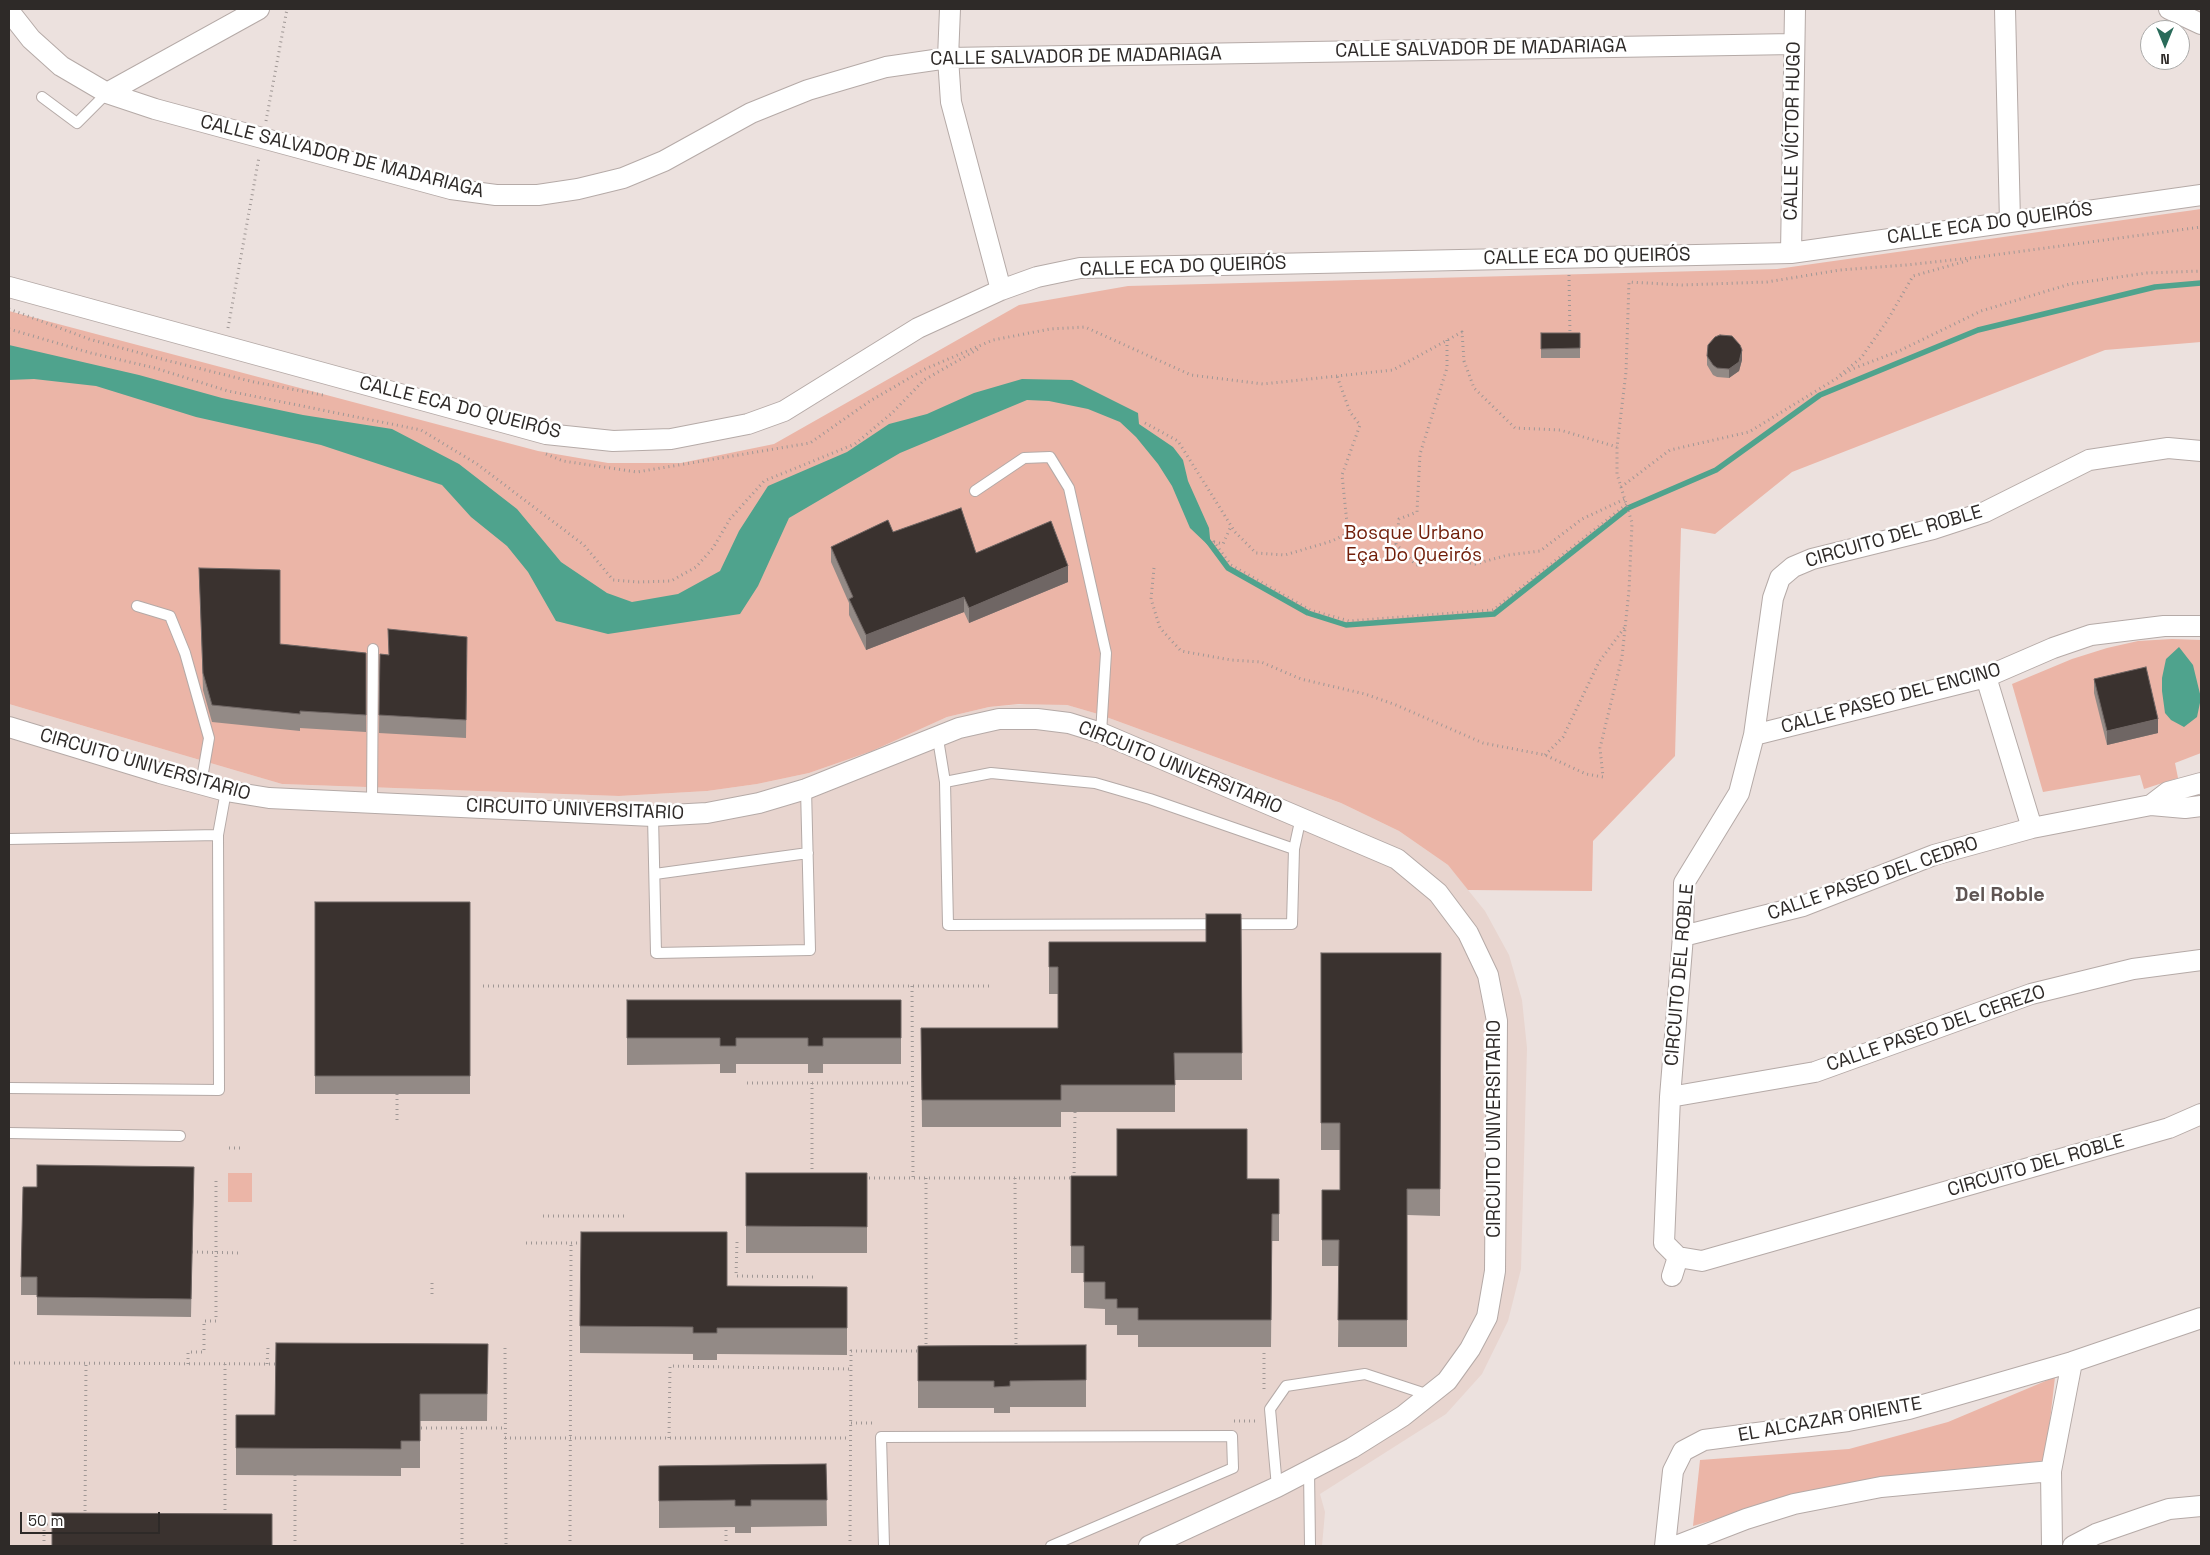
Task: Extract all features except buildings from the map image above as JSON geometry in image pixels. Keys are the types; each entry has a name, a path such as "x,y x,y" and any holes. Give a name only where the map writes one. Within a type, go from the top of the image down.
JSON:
{"street":[{"path":"107,93 259,9"},
{"path":"950,9 948,58 950,96 1001,290"},
{"name":"CALLE VÍCTOR HUGO","path":"1790,252 1795,9"},
{"path":"2004,9 2010,222"},
{"path":"2169,9 2201,24"},
{"name":"CALLE SALVADOR DE MADARIAGA","path":"9,11 31,39 61,66 107,93 155,109 451,188 496,195 538,195 578,190 623,178 664,161 752,112 840,79 886,67 948,58 1794,44"},
{"name":"CALLE ECA DO QUEIRÓS","path":"9,287 546,434 613,441 671,439 708,434 748,424 784,411 918,328 1001,290 1037,277 1080,268 1790,252 2201,195"},
{"name":"CIRCUITO DEL ROBLE","path":"2201,451 2168,448 2090,460 1985,512 1933,529 1812,559 1793,567 1780,578 1772,598 1754,735 1738,793 1684,883 1683,936 1670,1097 1664,1243 1678,1257 1702,1261 2169,1128 2201,1114"},
{"name":"CALLE PASEO DEL ENCINO","path":"1754,735 1986,677 2053,648 2092,635 2135,629 2201,626"},
{"path":"1986,677 2032,828"},
{"name":"CIRCUITO UNIVERSITARIO","path":"9,727 226,791 269,798 653,816 707,813 759,803 806,789 938,738 959,728 999,719 1037,719 1069,723 1101,733 1397,859 1438,893 1468,932 1488,975 1498,1021 1495,1270 1487,1317 1470,1349 1447,1382 1403,1416 1352,1448 1277,1488 1149,1546"},
{"name":"CALLE PASEO DEL CEDRO","path":"2151,805 2168,792 2201,783"},
{"name":"CALLE PASEO DEL CEDRO","path":"1683,936 1803,906 1934,855 2032,828 2151,805 2184,808 2201,806"},
{"name":"CALLE PASEO DEL CEREZO","path":"1670,1097 1815,1072 2031,994 2133,969 2201,960"},
{"path":"1672,1276 1678,1257"},
{"name":"EL ALCAZAR ORIENTE","path":"1665,1546 1673,1471 1683,1451 1704,1440 1848,1421 1909,1409 2072,1362 2201,1318"},
{"path":"2052,1546 2051,1471 2072,1362"},
{"path":"1676,1546 1746,1519 1794,1504 1881,1487 2051,1471"},
{"path":"2073,1546 2124,1523 2155,1513 2169,1509 2201,1506"}],"lane":[{"path":"42,97 77,123 107,93"},
{"path":"975,491 1024,458 1050,457 1069,488 1106,653 1101,733"},
{"path":"137,606 170,616 185,653 209,738 201,784"},
{"path":"372,804 373,649"},
{"path":"938,738 945,782 948,925 1292,924 1294,849 1301,817"},
{"path":"945,782 991,773 1095,783 1150,799 1294,849"},
{"path":"653,816 656,953 810,950 806,789"},
{"path":"9,1088 219,1090 218,835 226,791"},
{"path":"9,839 218,835"},
{"path":"655,874 808,853"},
{"path":"9,1133 180,1136"},
{"path":"1277,1488 1270,1409 1286,1386 1365,1374 1430,1395"},
{"path":"884,1546 881,1437 1232,1436 1233,1468 1051,1546"},
{"path":"1309,1470 1310,1546"}],"path":[{"path":"225,346 287,9"},
{"path":"1154,568 1151,598 1160,628 1181,651 1231,660 1261,662 1301,679 1365,694 1483,743 1545,755 1586,774 1603,776 1600,748 1622,657 1632,523 1617,474 1617,447 1626,372 1629,282 1682,285 1767,282 1840,270 1906,266 2201,228"},
{"path":"1832,381 1861,358 1887,321 1913,276 1980,257"},
{"path":"1568,258 1570,342"},
{"path":"1621,487 1670,450 1749,432 1852,369 1899,351 1981,311 2070,284 2147,273 2201,271"},
{"path":"993,340 1050,329 1085,327 1191,376 1263,384 1392,370 1462,332 1464,361 1474,388 1515,428 1560,430 1617,447"},
{"path":"1447,340 1447,368 1420,454 1417,512 1399,520 1396,544 1416,565 1445,558 1475,564 1508,555 1540,551 1582,520 1625,499"},
{"path":"1144,423 1178,441 1235,532 1256,553 1285,555 1332,541 1348,533 1342,475 1360,425 1350,412 1337,376"},
{"path":"1231,526 1223,544 1213,541 1231,566 1310,610 1349,621 1493,610 1627,504"},
{"path":"1545,755 1563,737 1599,662 1625,627"},
{"path":"483,986 989,986"},
{"path":"912,986 912,1178"},
{"path":"746,1083 912,1083"},
{"path":"812,1083 812,1178"},
{"path":"397,1094 397,1122"},
{"path":"858,1178 1074,1178 1075,1112"},
{"path":"229,1148 242,1148"},
{"path":"802,1178 821,1178"},
{"path":"850,1546 851,1351 926,1352 926,1178"},
{"path":"1015,1178 1016,1352 1025,1352"},
{"path":"188,1364 188,1352 204,1352 204,1321 216,1321 216,1181"},
{"path":"543,1216 628,1216"},
{"path":"737,1242 736,1276 816,1277"},
{"path":"526,1243 590,1243"},
{"path":"570,1546 571,1243"},
{"path":"192,1252 242,1253"},
{"path":"432,1283 432,1296"},
{"path":"267,1364 268,1348"},
{"path":"506,1348 506,1546"},
{"path":"9,1363 286,1364"},
{"path":"85,1524 86,1363"},
{"path":"225,1364 225,1524"},
{"path":"669,1438 670,1366 851,1368"},
{"path":"408,1428 506,1428"},
{"path":"462,1428 462,1546"},
{"path":"506,1438 850,1438"},
{"path":"295,1475 295,1546"},
{"path":"44,1546 44,1524 60,1524"},
{"path":"726,1527 726,1546"}],"shaded area":[{"path":"9,345 139,375 222,398 303,415 392,429 459,464 517,509 561,562 607,593 632,602 678,594 720,571 739,531 768,486 847,452 889,424 927,414 974,393 1022,379 1072,380 1138,413 1139,424 1173,447 1183,460 1188,481 1209,528 1211,548 1190,528 1172,486 1158,464 1136,437 1120,422 1088,409 1049,401 1027,400 900,453 789,518 758,586 740,614 608,634 556,621 528,572 507,546 471,517 442,485 321,445 196,417 96,386 34,379 9,380"},
{"path":"2179,647 2193,665 2201,698 2197,717 2184,727 2171,720 2165,713 2162,691 2162,678 2166,659"},
{"path":"1038,703 1067,705 1098,714 1341,803 1399,831 1448,865 1485,911 1509,955 1522,1000 1527,1048 1521,1269 1508,1321 1482,1374 1446,1414 1320,1494 1325,1512 1322,1546 9,1546 9,704 282,784 619,796 707,791 757,784 809,773 872,751 947,717 989,707"}],"green space":[{"name":"Bosque Urbano Eça Do Queirós","path":"2201,209 2201,342 2105,350 1792,472 1715,534 1681,528 1675,756 1593,841 1592,891 1468,890 1448,865 1399,831 1341,803 1098,714 1067,705 1019,704 989,707 947,717 872,751 809,773 757,784 707,791 619,796 282,784 9,704 9,311 538,451 608,463 681,463 774,444 1019,305 1128,286 1777,269"},
{"path":"2201,640 2201,753 2175,763 2178,778 2144,789 2140,775 2043,792 2012,684 2072,659 2107,648 2138,641"},
{"path":"228,1173 252,1173 252,1202 228,1202"},
{"path":"2055,1377 2045,1464 1772,1503 1693,1526 1700,1460 1849,1449 1948,1422"}],"waterway":[{"path":"1208,541 1228,568 1308,613 1346,625 1494,614 1628,508 1716,470 1820,395 1978,330 2155,287 2201,283"}],"district":[{"name":"Del Roble","path":"2000,896"}]}
